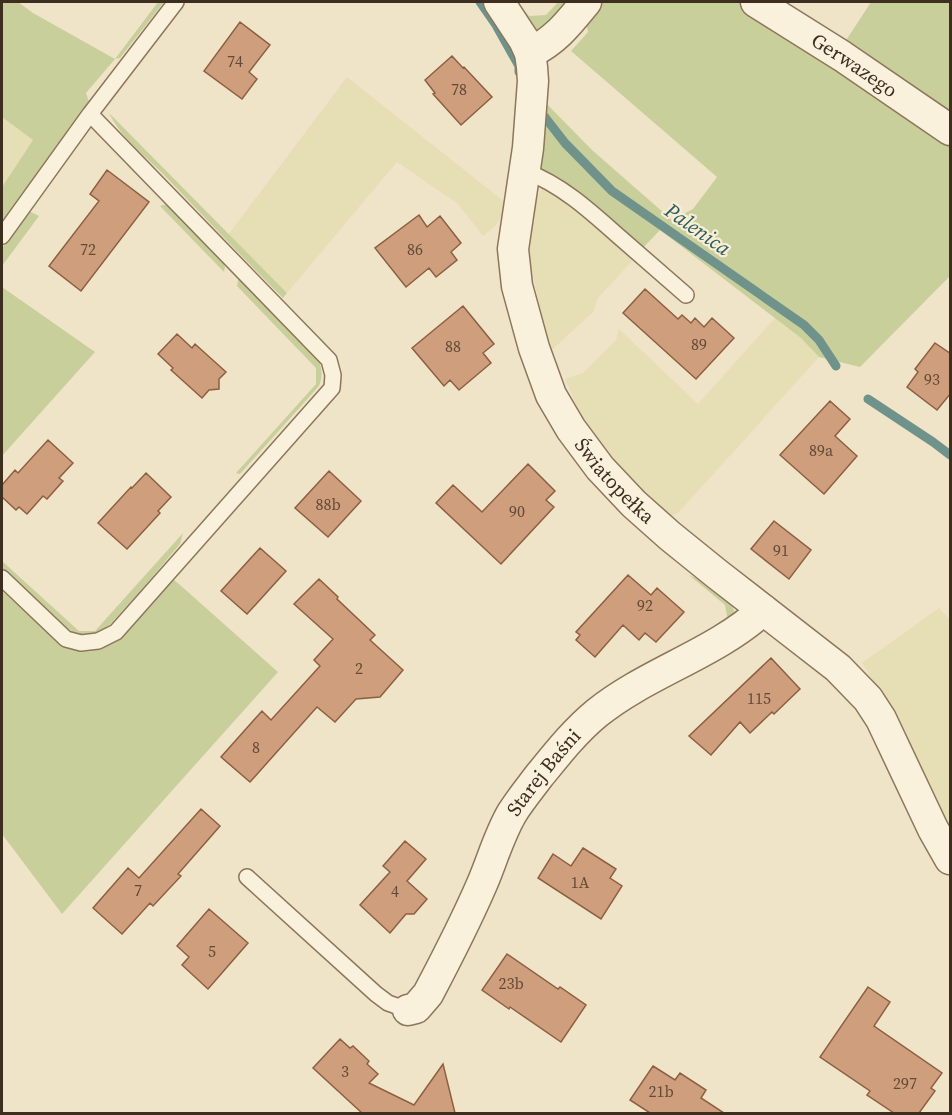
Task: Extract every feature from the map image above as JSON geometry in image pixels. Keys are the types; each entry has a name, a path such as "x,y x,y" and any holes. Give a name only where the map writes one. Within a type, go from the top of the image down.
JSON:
{"street":[{"name":"Światopełka","path":"499,2 517,28 530,53 533,81 528,148 513,249 517,286 534,348 551,395 571,429 600,468 634,504 670,536 838,668 867,699 881,719 933,829 951,859"},
{"path":"530,53 560,33 586,2"},
{"name":"Gerwazego","path":"756,2 951,129"},
{"name":"Starej Baśni","path":"408,1010 416,1008 428,994 482,884 512,813 523,796 571,738 592,718 634,688 732,635 763,610"}],"lane":[{"path":"2,236 90,114 176,2"},
{"path":"2,578 66,639 81,643 98,641 116,632 332,388 333,375 329,360 90,114"},
{"path":"525,171 558,187 686,295"},
{"path":"247,877 376,994 388,1003 408,1010"}],"shaded area":[{"path":"347,77 506,203 503,215 483,236 458,204 397,162 287,293 228,235"},
{"path":"2,117 33,140 2,187"},
{"path":"543,184 556,191 635,258 598,298 593,312 552,350 545,332 528,254 531,217"},
{"path":"775,318 801,338 819,357 679,512 669,517 625,480 582,417 565,379 583,373 616,340 619,329 698,404"},
{"path":"939,608 950,620 950,833 887,703 862,663"}],"green space":[{"path":"2,2 18,2 33,13 115,59 86,93 89,102 2,221 2,187 33,140 2,117"},
{"path":"158,2 164,2 120,58 115,59"},
{"path":"510,2 518,2 529,16 546,15 558,2 575,2 539,32 534,30"},
{"path":"603,2 742,2 950,140 950,276 860,367 819,357 801,338 660,230 641,250 548,175 540,166 540,97 592,150 672,220 693,209 717,177 571,51 588,32 586,23"},
{"path":"871,2 950,2 950,121 843,45"},
{"path":"109,113 287,293 283,298 128,140"},
{"path":"167,204 222,260 225,267 224,272 160,206"},
{"path":"29,211 39,216 2,266 2,248"},
{"path":"242,278 316,353 322,373 319,386 240,474 236,473 316,384 316,368 237,286 238,280"},
{"path":"2,287 95,352 2,456"},
{"path":"183,533 180,544 112,623 91,634 78,634 60,623 2,568 2,561 79,631 95,631"},
{"path":"689,575 704,582 732,606 735,619 728,621 725,605"},
{"path":"169,576 278,672 62,914 2,834 2,591 61,644 84,652 103,647 119,634"}],"building":[{"path":"240,22 270,45 249,72 257,79 242,99 204,71"},
{"path":"452,56 492,97 461,125 433,94 435,93 425,80"},
{"path":"107,170 149,202 81,291 49,266 99,201 90,194"},
{"path":"419,215 427,227 440,216 461,243 451,252 457,260 436,277 429,268 406,287 375,248"},
{"path":"645,289 678,319 682,315 691,323 695,318 704,327 712,318 734,338 696,379 623,313"},
{"path":"463,306 494,344 483,353 491,363 459,390 450,380 444,386 412,348"},
{"path":"177,334 192,348 195,344 226,372 219,379 219,389 209,390 202,398 171,370 173,368 158,354"},
{"path":"935,343 951,354 951,393 937,410 907,387 918,372 915,369"},
{"path":"830,401 850,419 835,436 857,456 824,494 780,455"},
{"path":"48,440 73,463 59,478 63,481 47,499 43,496 27,514 19,507 16,510 2,497 2,485 15,470 18,473"},
{"path":"528,464 555,491 546,500 554,507 501,564 436,503 453,485 482,512"},
{"path":"329,471 361,501 328,537 295,508"},
{"path":"146,473 171,497 158,511 160,513 127,549 98,523"},
{"path":"774,521 811,550 789,579 751,549"},
{"path":"260,548 286,571 247,614 221,591"},
{"path":"628,575 651,595 657,588 684,612 656,642 645,633 639,640 623,625 595,657 576,640 580,635 576,632"},
{"path":"319,579 375,635 370,640 403,670 380,697 356,699 335,722 317,707 250,782 221,757 262,711 271,720 320,666 314,660 333,639 294,604"},
{"path":"771,658 800,689 750,733 740,722 711,755 689,736"},
{"path":"201,809 220,826 178,874 181,876 153,906 150,903 122,934 93,908 128,868 139,878"},
{"path":"405,841 426,859 407,881 427,899 414,914 406,914 390,933 360,905 390,872 383,866"},
{"path":"583,848 616,869 610,878 622,886 601,919 538,878 553,854 571,866"},
{"path":"209,909 248,943 208,989 182,965 189,957 177,946"},
{"path":"507,954 586,1005 561,1042 482,990"},
{"path":"868,987 890,1002 874,1026 942,1073 931,1088 935,1091 919,1113 894,1113 867,1095 870,1091 820,1057"},
{"path":"340,1039 350,1048 353,1046 369,1061 367,1064 378,1074 369,1083 414,1105 443,1064 455,1113 362,1113 313,1068"},
{"path":"653,1066 675,1080 680,1073 706,1090 701,1098 724,1113 650,1113 630,1100"}],"waterway":[{"name":"Palenica","path":"480,2 519,66 519,72"},
{"name":"Palenica","path":"544,116 565,143 612,191 804,325 819,340 836,366"},
{"name":"Palenica","path":"868,399 950,455"}]}
